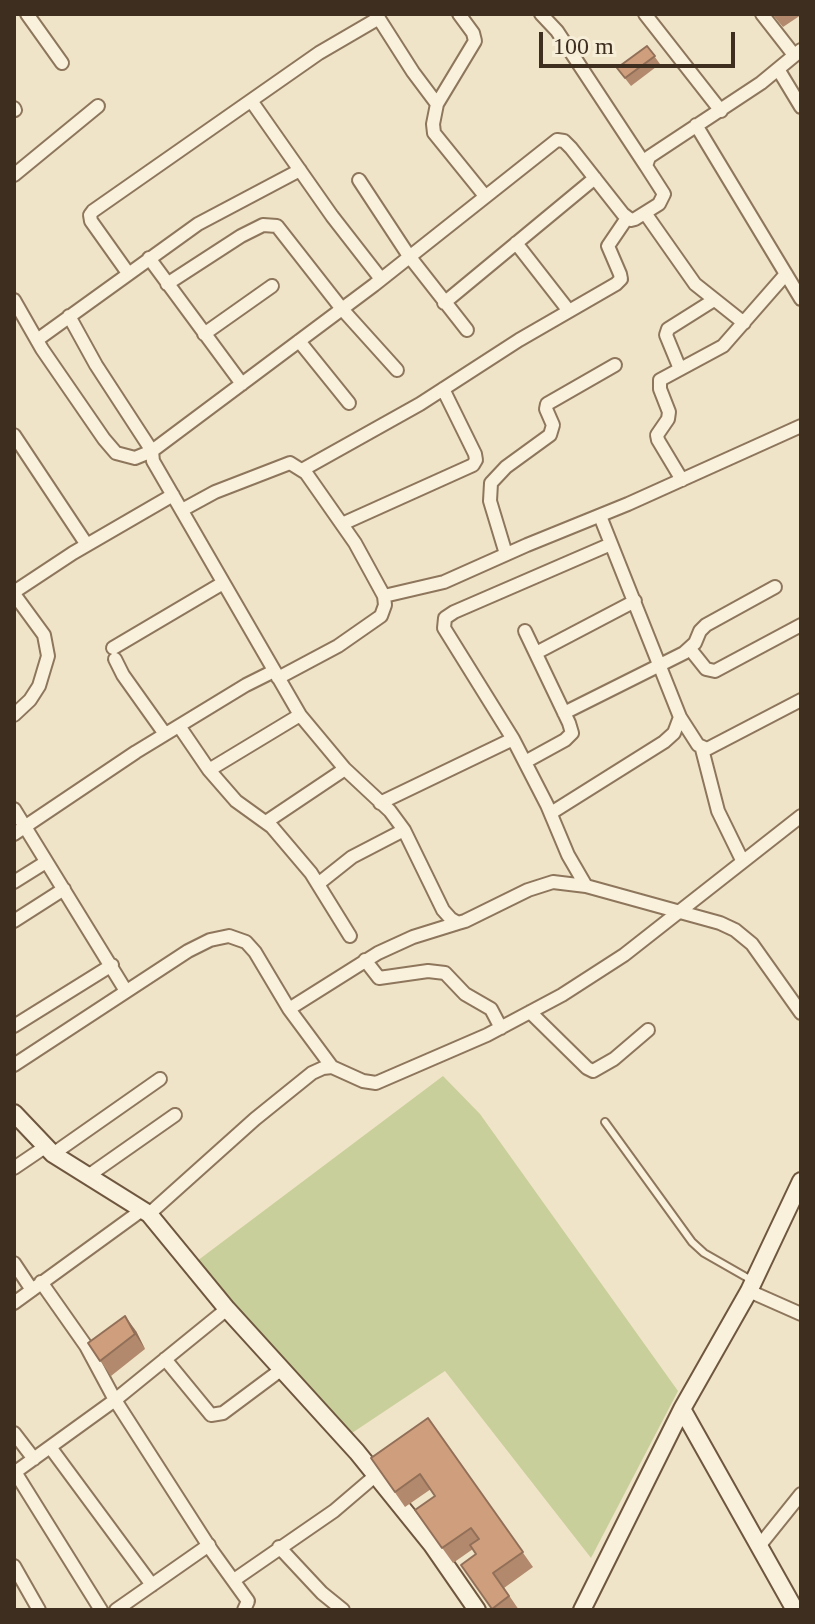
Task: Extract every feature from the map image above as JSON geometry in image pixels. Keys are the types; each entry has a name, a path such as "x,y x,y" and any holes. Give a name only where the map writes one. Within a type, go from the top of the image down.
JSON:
{"street":[{"path":"27,14 62,63"},
{"path":"459,14 475,41 437,104 434,133 485,196"},
{"path":"14,300 37,340 104,439 116,453 135,458 152,451 342,309 557,140 564,141 627,218 635,219 659,204 664,194 557,31 541,14"},
{"path":"645,14 721,111"},
{"path":"646,166 654,153 721,111 798,52 762,14"},
{"path":"128,273 91,221 93,211 176,151 377,16 437,104"},
{"path":"778,69 801,107"},
{"path":"252,102 381,279"},
{"path":"14,175 98,106"},
{"path":"696,125 801,299"},
{"path":"37,340 198,224 300,170"},
{"path":"444,303 595,178"},
{"path":"359,180 409,256 467,330"},
{"path":"645,213 695,284 744,323"},
{"path":"302,470 443,389 621,279 608,246 627,218"},
{"path":"167,284 241,236 269,224 282,230 342,309 397,370"},
{"path":"516,243 569,311"},
{"path":"149,258 242,384"},
{"path":"682,480 657,435 669,412 659,384 665,376 723,346 786,274"},
{"path":"204,334 272,286"},
{"path":"680,369 666,335 668,329 714,300"},
{"path":"69,316 96,365 152,451 153,461 300,715 345,769 390,811 404,830 443,910 458,923"},
{"path":"14,331 27,322"},
{"path":"299,341 349,403"},
{"path":"506,554 490,501 491,483 506,467 550,435 553,425 547,404 615,365"},
{"path":"342,524 473,465 475,454 443,389"},
{"path":"384,596 444,582 799,431"},
{"path":"14,435 87,545"},
{"path":"19,830 246,685 276,675 338,646 381,616 384,596 342,524 302,470 290,463 215,492 182,510"},
{"path":"14,715 39,686 48,656 44,635 14,593 87,545 173,495"},
{"path":"600,516 680,717 702,749 718,811 742,860"},
{"path":"586,886 513,739 444,628 445,618 611,544"},
{"path":"165,734 123,675 114,653 223,583"},
{"path":"564,713 662,666 690,649 706,625 775,587"},
{"path":"536,653 635,601"},
{"path":"690,649 706,669 715,671 801,625"},
{"path":"525,631 572,733 525,762"},
{"path":"702,749 714,746 801,700"},
{"path":"209,770 300,715"},
{"path":"551,813 664,742 679,726 680,717"},
{"path":"179,726 209,770 236,801 266,822 318,884 350,936"},
{"path":"380,803 513,739"},
{"path":"266,822 345,769"},
{"path":"14,809 19,830 64,889 126,991"},
{"path":"14,1065 188,951 210,940 229,936 246,942 255,952 289,1009 332,1067 363,1081 376,1083 501,1028 624,955 801,816"},
{"path":"318,884 352,857 404,830"},
{"path":"14,882 46,862"},
{"path":"289,1009 365,960 413,937 465,921 528,890 553,882 586,886 720,923 752,944 801,1013"},
{"path":"14,921 64,889"},
{"path":"365,960 379,978 428,971 445,973 465,994 491,1009 501,1028"},
{"path":"14,1026 112,965"},
{"path":"530,1012 593,1071 614,1059 648,1030"},
{"path":"14,1303 146,1212 300,1082 323,1068 332,1067"},
{"path":"14,1168 49,1150 160,1079"},
{"path":"88,1176 175,1115"},
{"path":"19,1120 49,1150 146,1212 375,1476 432,1545 477,1610"},
{"path":"582,1610 682,1409 751,1286 801,1181"},
{"path":"14,1263 86,1346 115,1400 248,1601 244,1610"},
{"path":"751,1286 801,1314"},
{"path":"101,1610 14,1473 115,1400 227,1309"},
{"path":"165,1359 211,1415 223,1413 282,1369"},
{"path":"682,1409 795,1610"},
{"path":"14,1433 34,1459"},
{"path":"50,1447 152,1585"},
{"path":"234,1580 334,1511 375,1476"},
{"path":"760,1545 801,1494"},
{"path":"116,1610 209,1545"},
{"path":"279,1547 322,1593 343,1610"},
{"path":"14,1566 39,1610"}],"lane":[{"path":"605,1122 692,1242 751,1286"}],"green space":[{"path":"443,1076 480,1114 678,1391 591,1558 445,1371 352,1433 193,1264"}],"building":[{"path":"647,46 655,56 625,78 617,68"},
{"path":"125,1316 135,1334 100,1361 88,1343"},
{"path":"428,1418 523,1552 493,1573 509,1596 492,1609 461,1565 476,1554 470,1545 479,1539 471,1528 442,1548 415,1510 435,1496 420,1474 395,1492 371,1458"}]}
